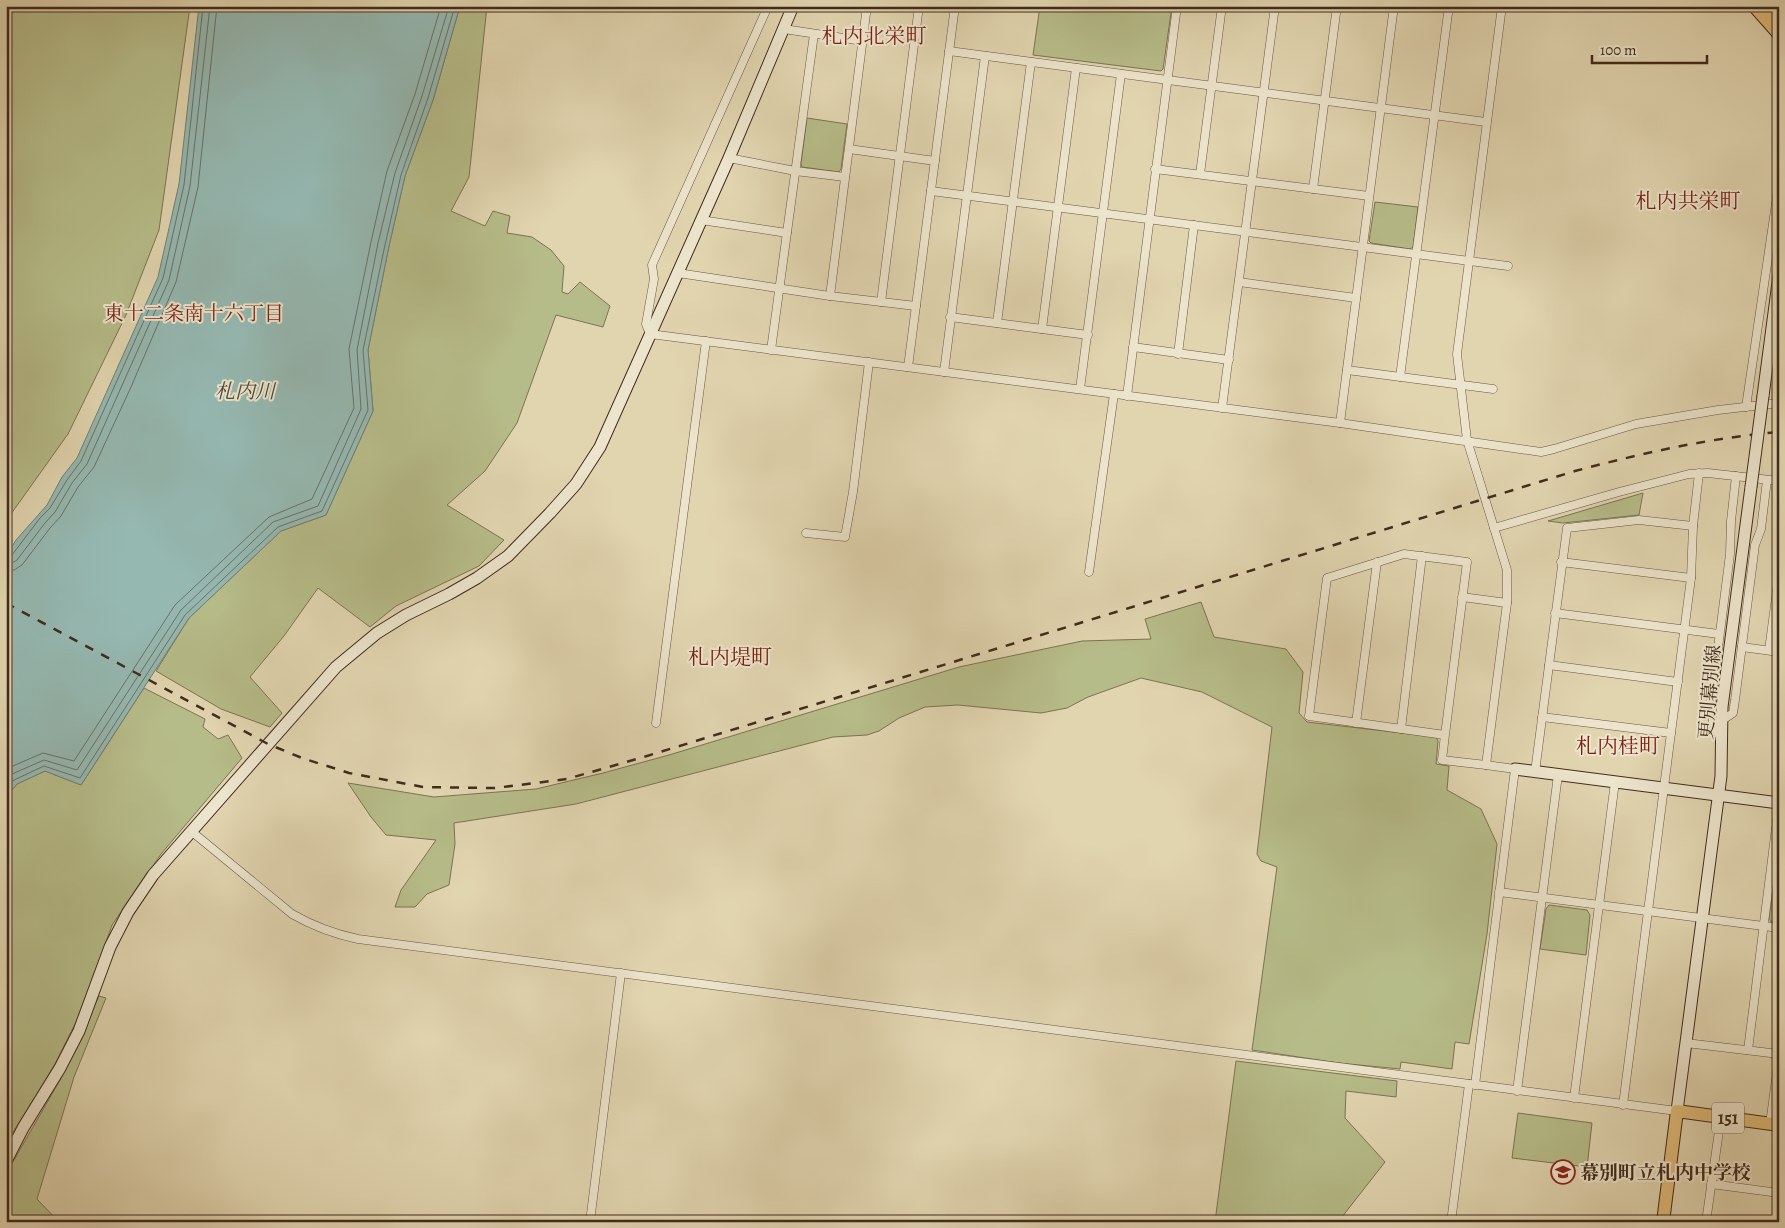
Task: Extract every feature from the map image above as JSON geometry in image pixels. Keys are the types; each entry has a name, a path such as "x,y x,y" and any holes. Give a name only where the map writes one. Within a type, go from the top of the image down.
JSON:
{"highway":[{"path":"1756,6 1779,32"},
{"path":"1773,6 1779,12"}],"main road":[{"name":"151","path":"1676,1111 1774,1124"},
{"path":"1663,1222 1676,1111"}],"street":[{"path":"650,334 646,324 654,279 652,265 768,6"},
{"path":"6,1161 23,1128 60,1068 79,1031 110,946 128,912 153,875 336,667 377,633 406,615 449,594 492,569 508,556 550,514 576,484 600,447 729,158 793,6"},
{"path":"830,296 867,6"},
{"path":"881,302 919,6"},
{"path":"908,366 955,6"},
{"path":"1127,396 1177,6"},
{"path":"1200,174 1222,6"},
{"path":"1222,408 1275,6"},
{"path":"1314,189 1337,6"},
{"path":"1340,423 1394,6"},
{"path":"1400,377 1449,6"},
{"path":"1486,765 1507,603 1508,570 1467,440 1457,354 1502,6"},
{"path":"784,29 863,41"},
{"path":"771,350 814,34"},
{"path":"949,51 1486,122"},
{"path":"944,372 985,56"},
{"path":"997,323 1031,62"},
{"path":"1042,329 1076,68"},
{"path":"1080,389 1121,74"},
{"path":"849,149 935,160"},
{"path":"729,158 795,171 845,177"},
{"path":"1155,169 1369,196"},
{"path":"1746,407 1779,183"},
{"path":"931,191 1508,266"},
{"path":"701,220 787,233"},
{"path":"1178,354 1194,225"},
{"path":"678,273 779,289 916,306"},
{"name":"更別幕別線","path":"1676,1111 1721,776 1721,722 1779,275"},
{"path":"1239,282 1356,298"},
{"path":"950,317 1088,335"},
{"path":"650,334 1340,423 1541,452 1636,424 1718,410 1778,403 1779,394"},
{"path":"656,723 706,341"},
{"path":"1132,347 1229,360"},
{"path":"806,534 845,537 853,492 869,362"},
{"path":"1347,370 1493,389"},
{"path":"1089,572 1114,394"},
{"path":"1494,528 1689,474 1699,473 1779,481"},
{"path":"1623,1104 1691,578 1693,526 1699,473"},
{"path":"1721,740 1713,721 1711,703 1730,554 1731,521 1736,476"},
{"path":"1721,722 1733,713 1755,545 1761,529 1767,480"},
{"path":"1535,772 1561,562 1567,528 1639,520 1693,526"},
{"path":"1445,735 1309,716 1327,578 1404,554 1467,562 1442,760 1779,804 1748,1050"},
{"path":"1401,729 1422,556"},
{"path":"1356,723 1377,562"},
{"path":"1561,562 1691,578"},
{"path":"1769,650 1779,575"},
{"path":"1462,597 1507,603"},
{"path":"1555,613 1719,634"},
{"path":"1742,647 1779,652"},
{"path":"1549,665 1678,682"},
{"path":"1542,717 1671,733"},
{"path":"1451,1222 1472,1085 1515,769"},
{"path":"1517,1091 1558,774"},
{"path":"1574,1098 1615,782"},
{"path":"191,832 292,914 331,933 358,939 1676,1111"},
{"path":"1499,892 1779,928"},
{"path":"590,1222 621,973"},
{"path":"1686,1043 1748,1050 1779,1056 1774,1124"},
{"path":"1706,1222 1721,1117"},
{"path":"1712,1184 1779,1193"}],"green space":[{"path":"6,6 190,6 159,230 126,315 68,434 6,521"},
{"path":"460,6 487,6 469,177 451,211 485,226 493,211 510,216 507,233 532,237 551,250 564,266 562,292 568,294 580,282 610,306 603,327 556,315 517,423 485,471 447,505 504,540 479,566 396,606 370,627 318,588 284,636 250,677 282,713 270,727 221,709 156,671 189,618 281,531 326,515 373,411 368,350 389,246 405,176 433,100"},
{"path":"1040,6 1172,6 1163,69 1161,71 1033,55"},
{"path":"807,118 847,124 839,172 802,167"},
{"path":"1375,202 1418,207 1413,247 1410,249 1371,243 1369,241"},
{"path":"1643,493 1639,515 1563,523 1548,521"},
{"path":"1201,602 1214,637 1286,649 1303,672 1299,713 1307,722 1436,737 1438,741 1436,764 1449,766 1447,790 1481,809 1497,844 1487,934 1469,1044 1455,1042 1452,1069 1401,1062 1400,1069 1339,1063 1252,1050 1277,867 1261,861 1257,854 1272,727 1202,692 1141,678 1088,697 1067,708 1041,713 958,705 925,707 899,718 879,731 867,735 833,737 576,804 454,823 455,844 449,885 427,894 415,907 395,907 401,890 436,840 386,835 348,783 434,797 536,789 669,755 959,667 1082,641 1151,639 1145,619"},
{"path":"144,688 205,719 203,727 218,739 228,735 242,758 161,854 112,925 81,1012 55,1064 6,1144 6,797 17,784 45,771 81,785"},
{"path":"1774,885 1779,885 1779,922 1771,922 1769,918"},
{"path":"1549,905 1587,910 1590,915 1586,955 1540,949 1546,909"},
{"path":"99,996 106,998 74,1077 37,1199 59,1222 6,1222 6,1174 60,1080"},
{"path":"1236,1061 1397,1081 1396,1097 1346,1091 1345,1118 1385,1162 1338,1222 1215,1222"},
{"path":"1518,1113 1592,1123 1587,1167 1512,1158"}],"water":[{"name":"札内川","path":"199,6 460,6 433,100 405,176 389,246 368,350 373,411 326,515 281,531 189,618 81,785 45,771 17,784 6,797 6,556 16,540 47,505 62,477 77,458 158,277 179,184"}],"railway":[{"path":"6,603 268,744 302,758 349,773 423,787 495,788 567,779 647,756 1575,471 1676,447 1727,438 1779,432"}],"place":[{"name":"幕別町立札内中学校","path":"1563,1172"}],"district":[{"name":"札内北栄町","path":"874,36"},
{"name":"札内共栄町","path":"1688,201"},
{"name":"東十二条南十六丁目","path":"194,313"},
{"name":"札内堤町","path":"730,657"},
{"name":"札内桂町","path":"1618,746"}]}
